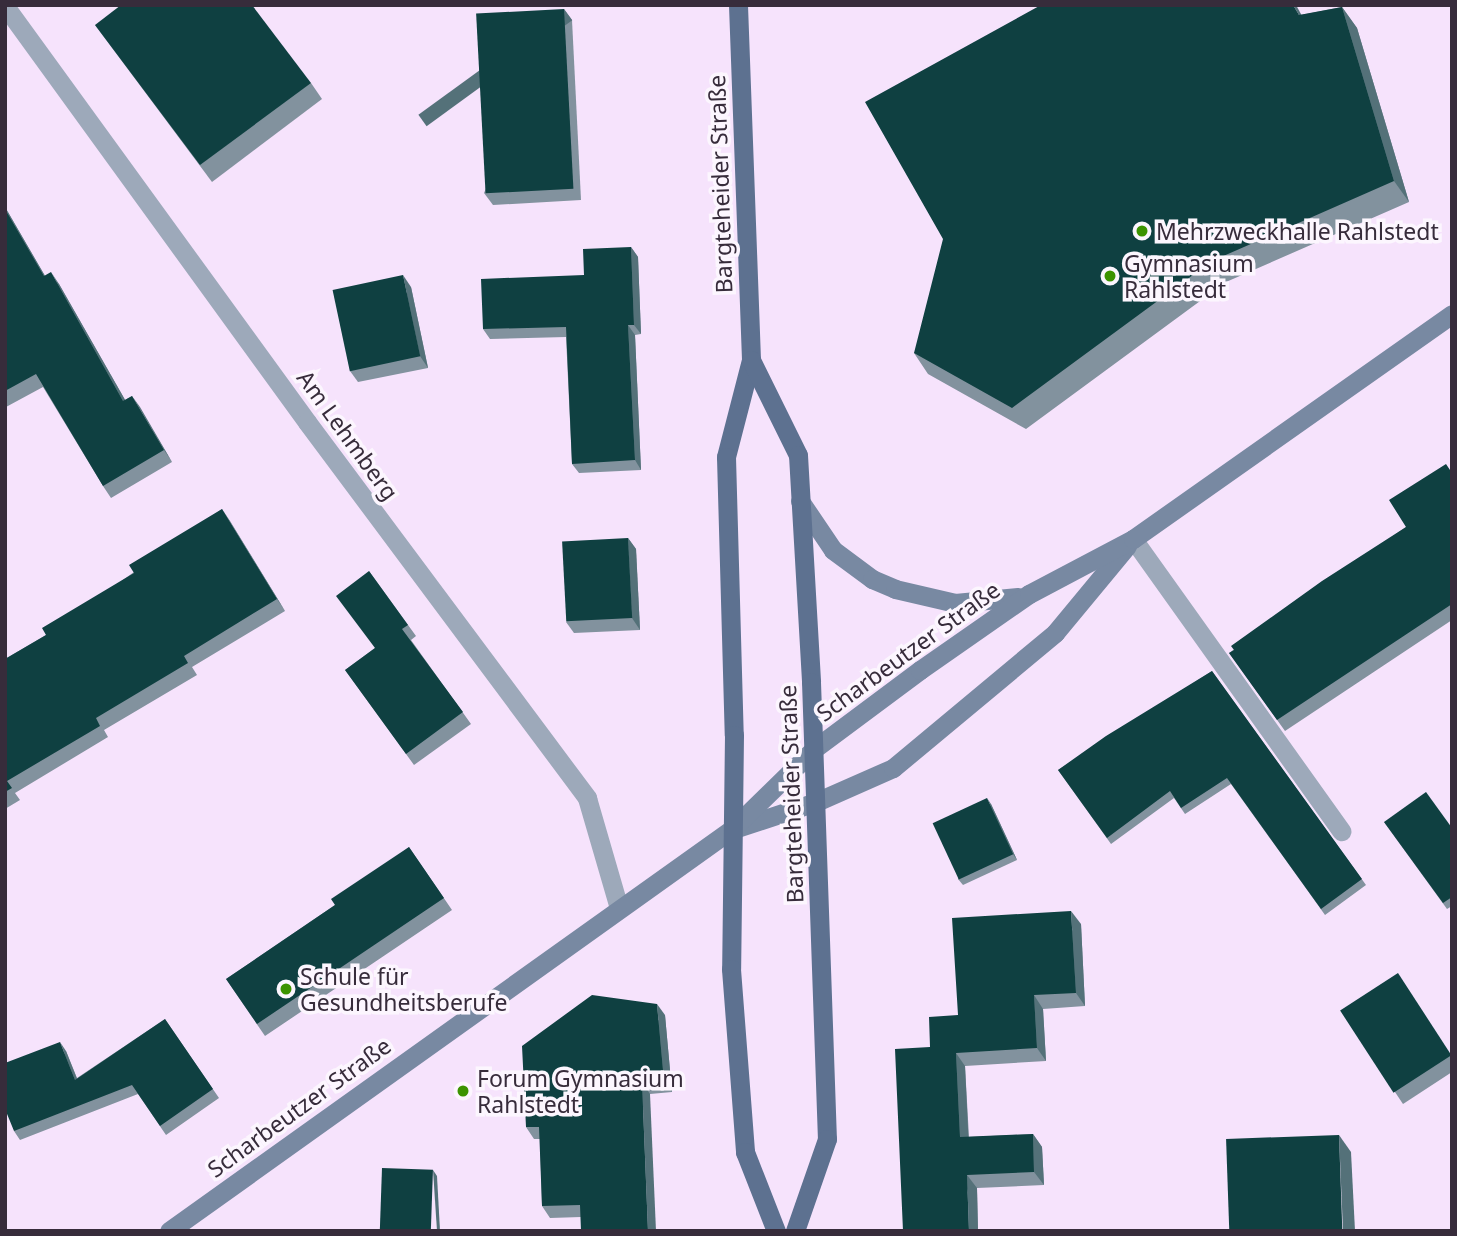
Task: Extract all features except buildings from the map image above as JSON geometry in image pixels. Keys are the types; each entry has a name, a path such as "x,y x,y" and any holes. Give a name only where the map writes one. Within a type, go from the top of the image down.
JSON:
{"main road":[{"name":"Bargteheider Straße","path":"738,5 751,360 726,457 733,684 731,970 745,1152 776,1231"},
{"name":"Scharbeutzer Straße","path":"169,1231 732,829 814,749 1029,594 1133,539 1452,314"},
{"name":"Bargteheider Straße","path":"751,360 797,456 814,749 827,1139 795,1231"},
{"path":"800,501 833,550 858,571 895,589 955,603 993,602 1029,594"},
{"name":"Scharbeutzer Straße","path":"732,829 816,802 893,768 1055,633 1133,539"}],"street":[{"name":"Am Lehmberg","path":"5,6 299,411 587,798 619,908"},
{"path":"1133,539 1341,831"}],"place":[{"name":"Mehrzweckhalle Rahlstedt","path":"1142,231"},
{"name":"Gymnasium Rahlstedt","path":"1110,276"},
{"name":"Schule für Gesundheitsberufe","path":"286,989"},
{"name":"Forum Gymnasium Rahlstedt","path":"463,1091"}]}
